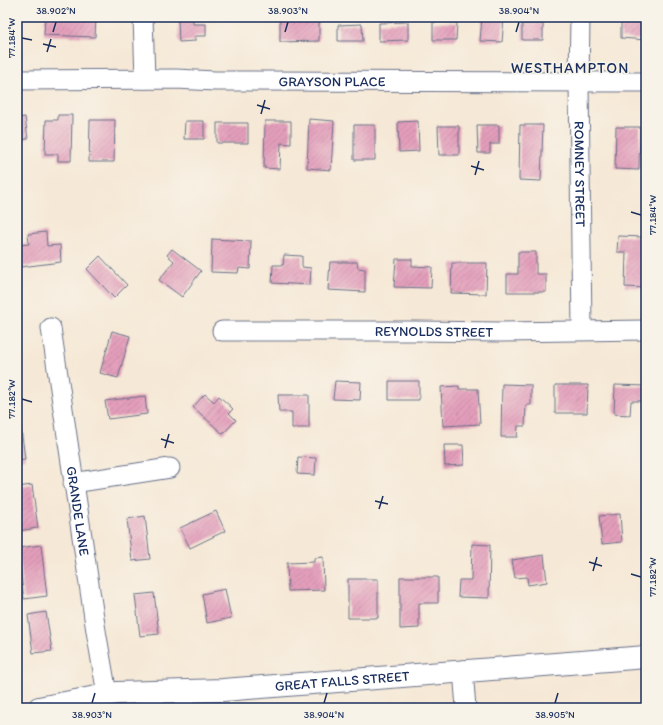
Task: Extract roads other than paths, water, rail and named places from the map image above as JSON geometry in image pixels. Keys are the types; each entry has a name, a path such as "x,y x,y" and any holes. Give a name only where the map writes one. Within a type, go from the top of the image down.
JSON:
{"main road":[{"name":"GREAT FALLS STREET","path":"39,708 107,694 157,691 185,699 223,690 463,670 646,657"}],"street":[{"path":"143,17 145,79"},
{"name":"ROMNEY STREET","path":"580,17 579,83 582,330"},
{"name":"GRAYSON PLACE","path":"17,80 145,79 215,81 646,82"},
{"name":"GRANDE LANE","path":"51,328 73,483 107,694"},
{"name":"REYNOLDS STREET","path":"222,331 502,332 646,330"},
{"path":"73,483 170,468"},
{"path":"463,670 466,708"}],"waterway":[{"path":"17,21 20,52 17,66"}],"district":[{"name":"WESTHAMPTON","path":"570,68"}]}
